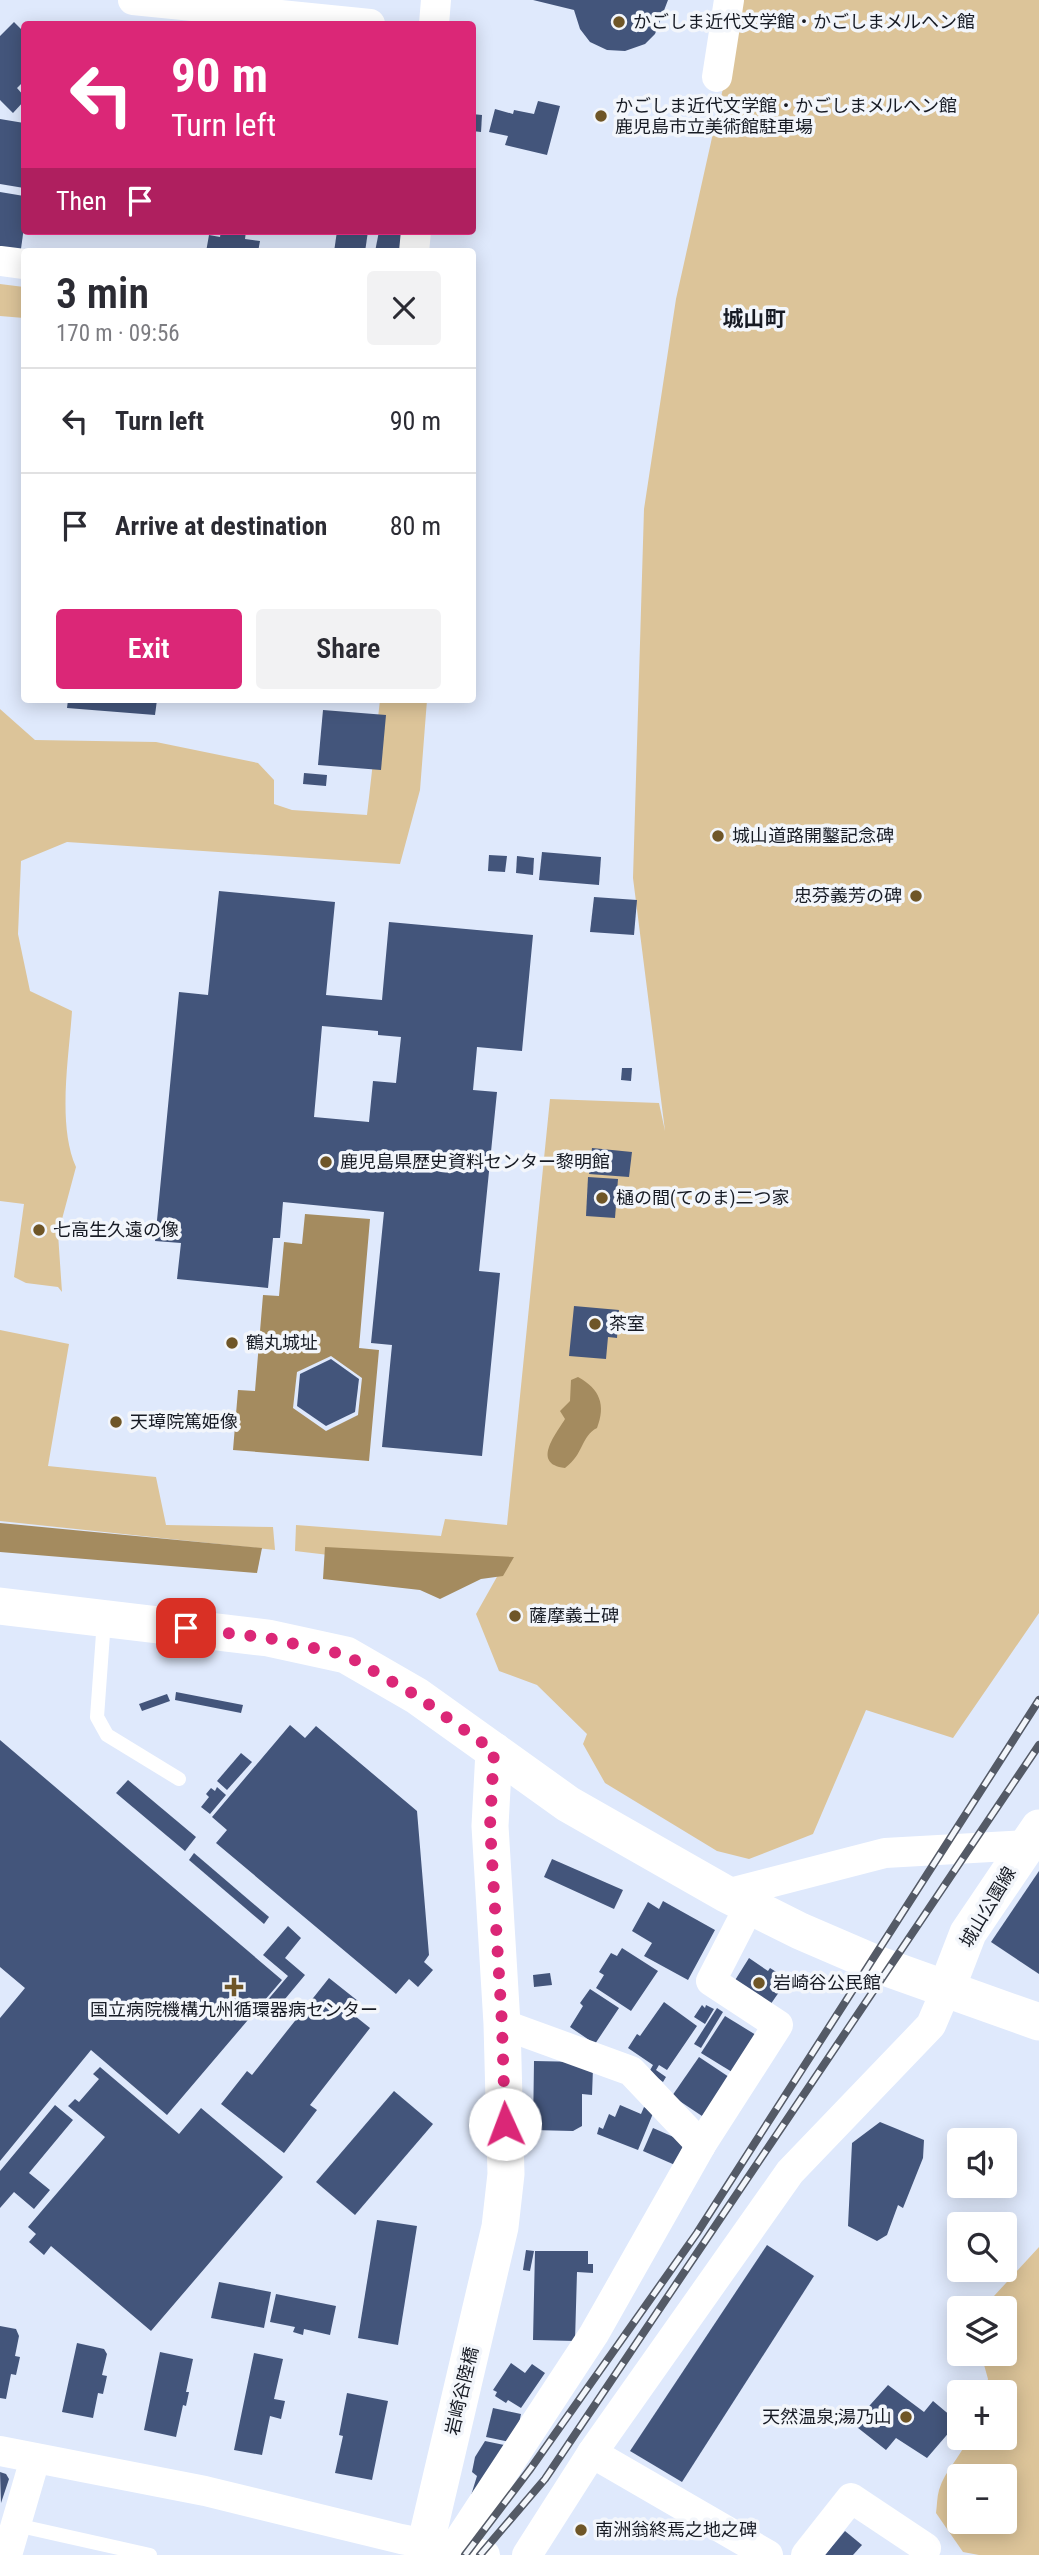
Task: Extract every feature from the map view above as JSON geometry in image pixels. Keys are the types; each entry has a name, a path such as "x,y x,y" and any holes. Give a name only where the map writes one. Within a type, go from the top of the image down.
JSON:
{"street":[{"path":"133,0 340,21"},
{"path":"433,21 436,0"},
{"path":"717,77 729,0"},
{"path":"0,261 21,264"},
{"path":"0,1606 268,1638 346,1655 417,1696 568,1804 738,1900 800,1931 909,1976 1039,2022"},
{"name":"岩崎谷陸橋","path":"419,2549 500,2227 506,2174 502,2024 490,1826 494,1751"},
{"path":"738,1900 885,1853 1023,1840"},
{"name":"城山公園線","path":"946,1990 968,1933 1023,1840"},
{"path":"419,2549 594,2334 701,2145 778,2025 712,1981 738,1900"},
{"path":"527,2555 592,2453 790,2172 931,2025 946,1990"},
{"path":"502,2024 631,2071 701,2145"},
{"path":"0,2451 205,2491 419,2549 485,2555"},
{"path":"592,2453 768,2555"},
{"path":"7,2555 35,2459"},
{"path":"806,2555 851,2498 926,2548"}],"lane":[{"path":"104,1618 97,1717 107,1735 178,1779"},
{"path":"16,2525 150,2555"}],"shaded area":[{"path":"740,0 1039,0 1039,1613 953,1738 866,1710 813,1834 749,1859 717,1851 605,1783 583,1744 587,1734 537,1685 499,1671 476,1614 498,1575 295,1551 296,1525 441,1536 445,1519 507,1525 550,1099 659,1103 665,1131 633,878 644,509 676,299 732,48"},
{"path":"0,284 21,287 21,318 0,316"},
{"path":"380,703 427,703 420,790 400,864 67,842 21,861 18,934 30,991 72,1011 66,1111 70,1150 76,1167 58,1234 62,1292 58,1287 26,1283 14,1277 24,1204 0,1201 0,709 35,740 156,742 258,763 274,780 274,804 292,810 367,815"},
{"path":"305,1214 370,1219 359,1348 379,1350 369,1461 233,1450 238,1390 255,1391 263,1295 279,1296 284,1242 302,1244","holes":["331,1356 362,1378 358,1415 326,1431 293,1408 297,1372"]},
{"path":"0,1330 69,1344 48,1466 156,1477 166,1525 273,1527 275,1550 0,1521"},
{"path":"578,1377 596,1392 601,1405 600,1420 576,1457 565,1468 549,1461 549,1448 565,1419 560,1411 570,1401 571,1380"},
{"path":"0,1523 262,1548 257,1573 0,1552"},
{"path":"325,1547 514,1557 503,1576 481,1579 440,1599 420,1590 323,1579"},
{"path":"1039,2247 1039,2555 979,2555 963,2552 951,2534 1017,2534 1017,2464 953,2464 962,2450 1017,2450 1017,2380 988,2379 984,2366 1017,2366 1017,2296 994,2296 1007,2282 1017,2282 1017,2271"},
{"path":"947,2474 947,2529 936,2513 942,2483"}],"building":[{"name":"かごしま近代文学館・かごしまメルヘン館","path":"533,0 668,0 655,34 645,44 625,51 607,50 590,42 580,29 574,10"},
{"path":"14,22 21,29 21,84 17,88 21,93 21,104 13,113 0,100 0,36"},
{"path":"538,101 560,106 547,155 505,145 508,136 489,132 495,109 513,114 514,110 534,114"},
{"path":"476,114 482,115 481,132 476,131"},
{"path":"0,119 21,122 21,188 0,184"},
{"path":"0,192 21,196 23,235 20,256 0,254"},
{"path":"209,235 246,235 245,239 260,241 259,248 207,248"},
{"path":"336,235 367,235 366,248 335,248"},
{"path":"378,235 402,235 403,248 376,248"},
{"path":"68,703 157,703 155,715 67,708"},
{"path":"323,710 386,715 381,770 318,765"},
{"path":"304,773 327,775 326,786 303,784"},
{"path":"542,852 601,857 599,885 539,880"},
{"path":"489,855 507,856 505,872 488,871"},
{"path":"517,856 534,858 533,875 516,873"},
{"name":"鹿児島県歴史資料センター黎明館","path":"219,891 335,902 326,995 382,1000 389,922 533,935 522,1051 477,1047 473,1090 497,1092 479,1271 500,1273 482,1456 382,1447 392,1345 371,1343 384,1212 283,1202 280,1238 273,1238 268,1288 177,1279 181,1243 155,1241 179,992 208,995","holes":["322,1026 378,1031 378,1035 401,1037 396,1083 373,1081 369,1122 314,1117"]},
{"path":"594,897 637,900 634,935 590,932"},
{"path":"622,1068 632,1068 631,1081 621,1080"},
{"name":"樋の間(てのま)二つ家","path":"592,1148 632,1152 629,1177 589,1174"},
{"name":"樋の間(てのま)二つ家","path":"588,1177 618,1179 615,1218 586,1216"},
{"name":"茶室","path":"574,1306 619,1310 617,1338 608,1337 606,1359 569,1356"},
{"path":"331,1359 359,1379 355,1412 326,1426 297,1406 300,1374"},
{"path":"176,1692 243,1705 241,1713 175,1700"},
{"path":"167,1694 170,1701 142,1711 139,1704"},
{"path":"290,1725 305,1738 316,1726 417,1811 429,1955 424,1962 433,1970 418,1987 409,1979 396,1994 216,1843 227,1830 212,1817"},
{"path":"0,1740 282,1980 167,2115 91,2050 0,2161 0,2018 25,1988 0,1967"},
{"path":"241,1753 252,1762 227,1790 217,1781"},
{"path":"128,1780 196,1837 185,1851 116,1793"},
{"path":"217,1787 226,1795 210,1814 201,1807 209,1797 206,1794 211,1788 215,1791"},
{"path":"194,1853 269,1917 264,1924 189,1860"},
{"path":"552,1859 623,1890 614,1909 544,1877"},
{"path":"1039,1871 1039,1974 991,1942"},
{"path":"663,1901 715,1930 688,1980 644,1956 652,1943 632,1931 648,1902 659,1909"},
{"path":"288,1926 301,1938 285,1958 305,1975 270,2017 260,2009 288,1976 263,1955"},
{"path":"622,1948 658,1971 631,2011 596,1988 604,1975 599,1972 611,1953 617,1956"},
{"name":"岩崎谷公民館","path":"749,1958 768,1971 770,1968 781,1975 779,1978 786,1982 768,2008 732,1985"},
{"path":"550,1973 552,1985 534,1987 533,1975"},
{"path":"329,1978 358,2001 350,2012 370,2028 310,2105 317,2110 284,2153 221,2104 247,2071 252,2075"},
{"path":"590,1989 619,2008 595,2044 570,2027 583,2006 580,2003"},
{"path":"664,2002 697,2026 667,2070 659,2065 656,2070 666,2077 663,2082 649,2072 653,2065 628,2048"},
{"path":"702,2005 714,2009 705,2024 694,2017"},
{"path":"717,2008 723,2012 701,2048 694,2044"},
{"path":"725,2016 756,2035 732,2072 701,2053"},
{"path":"699,2057 732,2079 702,2116 672,2096"},
{"path":"534,2061 583,2062 593,2068 592,2095 582,2094 582,2126 573,2131 533,2130"},
{"path":"100,2067 179,2134 201,2108 283,2177 151,2331 51,2246 44,2255 29,2242 36,2234 28,2227 105,2137 68,2106 75,2099 79,2102 99,2079 93,2074"},
{"path":"394,2091 433,2124 355,2215 316,2182"},
{"path":"55,2105 73,2120 29,2173 50,2190 34,2209 14,2192 0,2208 0,2171"},
{"path":"620,2105 641,2114 644,2107 654,2111 638,2150 597,2134 599,2127 603,2129 609,2114 615,2117"},
{"path":"880,2122 924,2140 923,2158 903,2208 898,2205 887,2235 877,2241 848,2226 852,2143"},
{"path":"653,2128 685,2142 675,2165 643,2151"},
{"path":"377,2220 417,2226 398,2345 358,2338"},
{"path":"767,2245 814,2276 682,2482 630,2451"},
{"path":"526,2250 534,2251 530,2271 523,2270"},
{"path":"535,2251 588,2251 588,2264 593,2264 593,2273 577,2272 575,2341 533,2340"},
{"path":"219,2282 271,2292 264,2328 211,2318"},
{"path":"276,2294 336,2306 330,2335 304,2329 303,2335 293,2332 295,2327 270,2322"},
{"path":"0,2326 16,2329 19,2336 15,2356 20,2357 16,2375 11,2374 6,2399 0,2398"},
{"path":"77,2343 104,2349 107,2354 102,2375 107,2376 103,2394 98,2393 93,2418 62,2412"},
{"path":"160,2352 193,2359 186,2406 183,2405 176,2437 144,2430"},
{"path":"254,2353 283,2359 274,2399 285,2401 281,2419 270,2416 262,2455 234,2450"},
{"path":"511,2363 525,2373 532,2364 545,2373 521,2408 495,2396 497,2392 493,2390"},
{"name":"天然温泉;湯乃山","path":"888,2385 924,2412 933,2401 947,2413 947,2435 927,2458 896,2438 886,2450 853,2424"},
{"path":"347,2393 388,2401 372,2480 335,2473 343,2436 339,2435"},
{"path":"493,2408 521,2414 515,2443 486,2437"},
{"path":"485,2441 509,2446 468,2505 477,2476 472,2472 475,2457"},
{"path":"0,2472 6,2474 9,2479 1,2503"},
{"path":"845,2531 862,2545 853,2555 825,2555"}],"railway":[{"path":"465,2555 531,2468 697,2233 1039,1700"},
{"path":"480,2555 545,2479 1039,1745"}],"place":[{"name":"かごしま近代文学館・かごしまメルヘン館","path":"619,22"},
{"name":"かごしま近代文学館・かごしまメルヘン館 鹿児島市立美術館駐車場","path":"601,116"},
{"name":"城山道路開鑿記念碑","path":"718,836"},
{"name":"忠芬義芳の碑","path":"916,896"},
{"name":"鹿児島県歴史資料センター黎明館","path":"326,1162"},
{"name":"樋の間(てのま)二つ家","path":"602,1198"},
{"name":"七高生久遠の像","path":"39,1230"},
{"name":"茶室","path":"595,1324"},
{"name":"鶴丸城址","path":"232,1343"},
{"name":"天璋院篤姫像","path":"116,1422"},
{"name":"薩摩義士碑","path":"515,1616"},
{"name":"岩崎谷公民館","path":"759,1983"},
{"name":"国立病院機構九州循環器病センター","path":"234,1987"},
{"name":"天然温泉;湯乃山","path":"906,2417"},
{"name":"南洲翁終焉之地之碑","path":"581,2530"}],"district":[{"name":"城山町","path":"754,319"}],"route":[{"path":"186,1628 268,1638 346,1655 417,1696 494,1751 490,1826 505,2124"}]}
